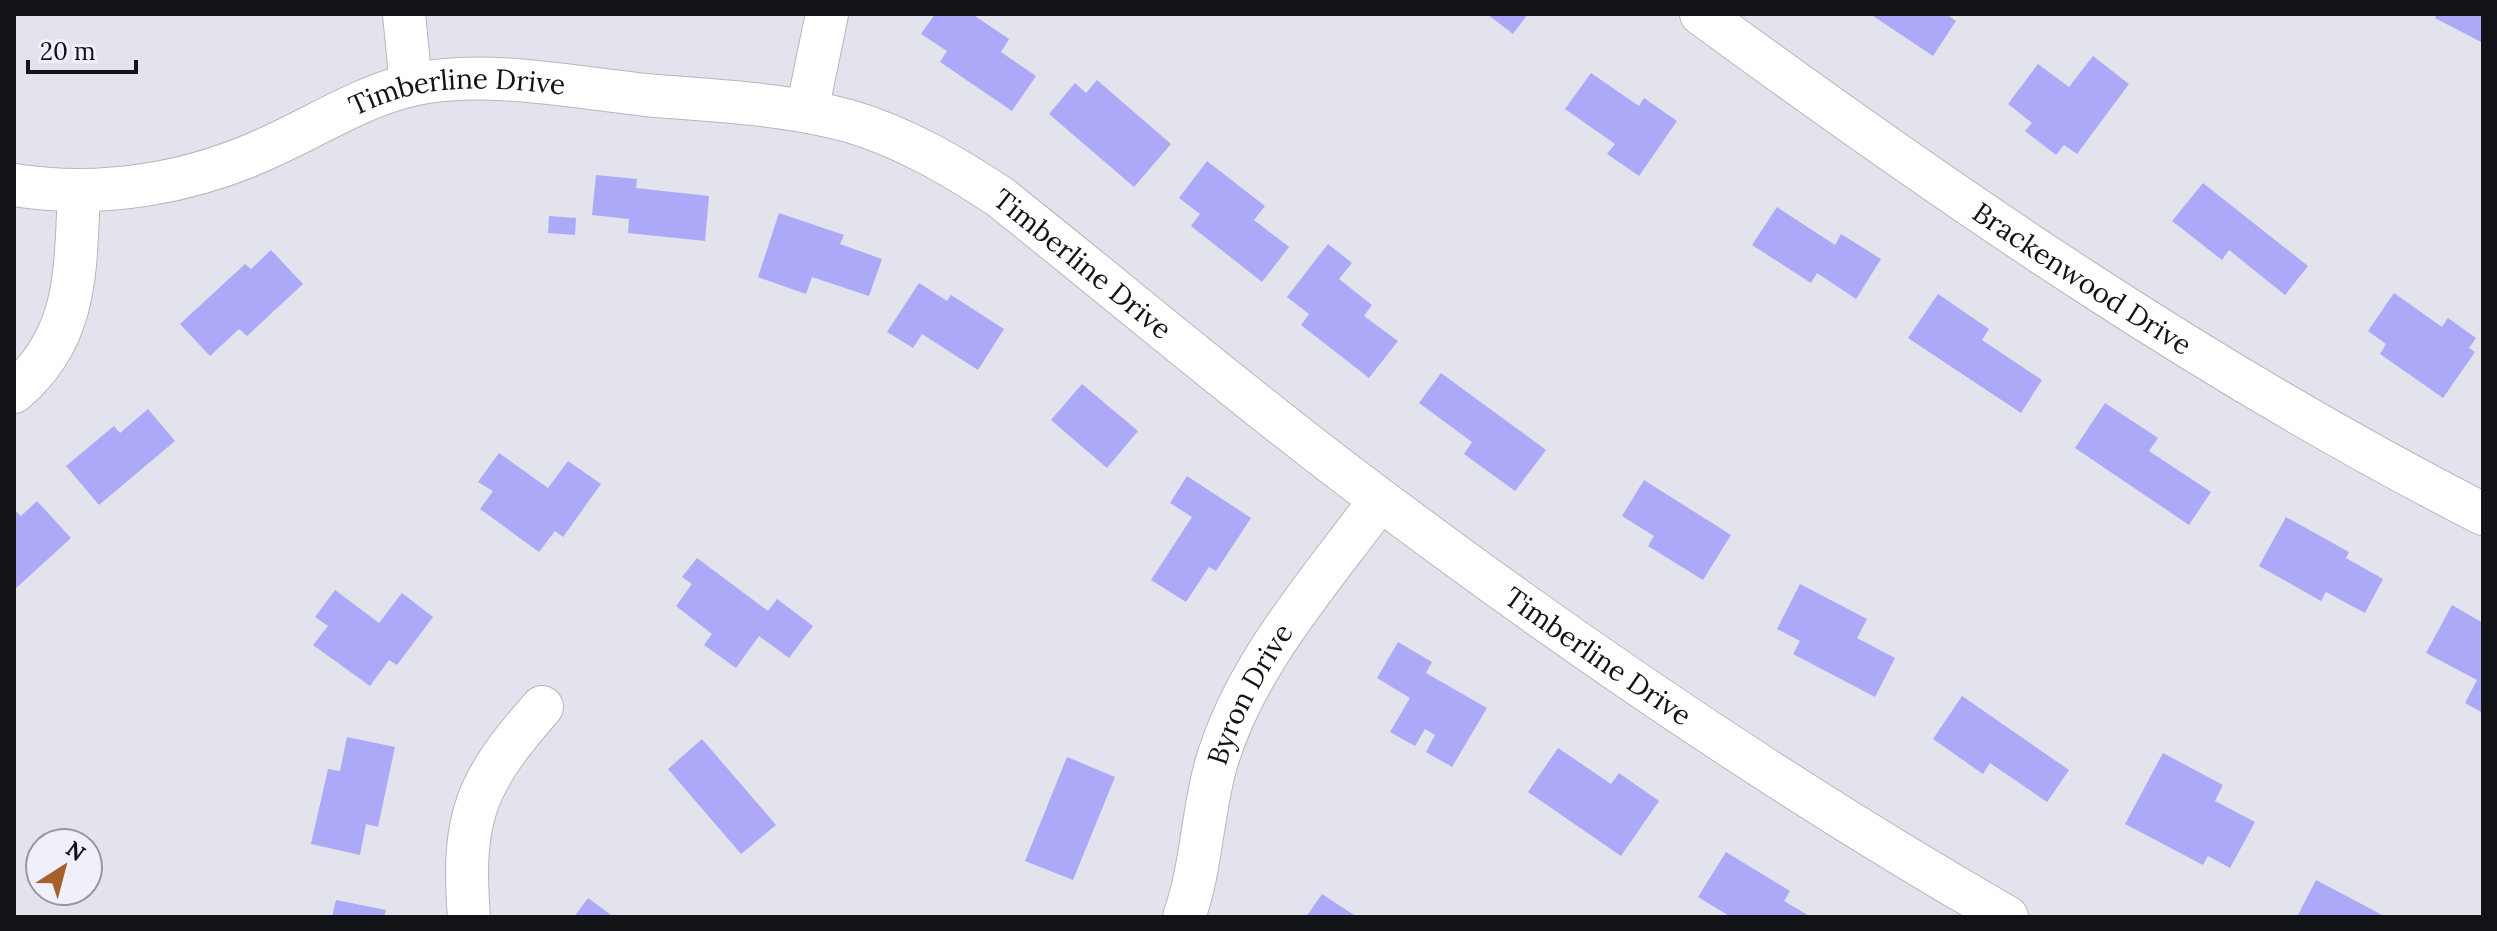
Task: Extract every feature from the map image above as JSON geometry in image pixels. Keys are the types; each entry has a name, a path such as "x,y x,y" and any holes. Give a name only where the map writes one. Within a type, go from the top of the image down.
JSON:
{"street":[{"path":"404,14 411,85"},
{"path":"807,111 827,14"},
{"name":"Brackenwood Drive","path":"1701,14 2018,239 2269,396 2483,514"},
{"name":"Timberline Drive","path":"14,185 79,192 185,177 275,145 355,105 411,85 466,80 521,82 807,111 895,138 947,163 1000,197 1380,500 1667,701 1836,813 2007,917"},
{"path":"14,392 48,354 64,327 75,272 79,192"},
{"name":"Byron Drive","path":"1184,917 1216,768 1246,691 1287,626 1380,500"},
{"path":"469,917 468,847 473,813 490,772 542,707"}],"building":[{"path":"935,14 972,14 1009,39 1001,52 1036,76 1012,111 940,62 947,51 921,34"},
{"path":"1487,14 1528,14 1513,34"},
{"path":"1870,14 1946,14 1956,21 1933,56"},
{"path":"2437,14 2483,14 2483,43 2435,18"},
{"path":"2093,56 2129,84 2077,154 2064,145 2056,155 2025,131 2032,123 2008,104 2038,64 2069,87"},
{"path":"1591,73 1639,106 1644,98 1677,121 1639,176 1607,154 1615,144 1565,109"},
{"path":"1097,80 1171,144 1134,187 1049,114 1075,83 1086,93"},
{"path":"1207,161 1265,206 1254,220 1289,247 1262,282 1191,226 1200,214 1179,198"},
{"path":"596,175 637,179 636,188 709,196 705,241 628,233 629,219 592,215"},
{"path":"2203,183 2308,266 2285,295 2229,250 2222,260 2172,221"},
{"path":"1777,207 1835,245 1841,234 1881,259 1856,299 1817,273 1811,283 1752,245"},
{"path":"779,213 844,235 840,244 882,259 869,296 812,277 806,294 758,277"},
{"path":"549,216 576,218 575,235 548,233"},
{"path":"1328,244 1352,263 1339,279 1372,305 1364,316 1398,341 1369,378 1301,325 1309,314 1287,297"},
{"path":"271,250 303,284 247,336 239,329 210,356 180,324 245,264 251,269"},
{"path":"919,283 947,301 951,295 1004,329 978,370 922,334 913,348 887,332"},
{"path":"2394,293 2442,327 2448,318 2476,338 2469,348 2475,352 2443,398 2380,354 2386,344 2368,331"},
{"path":"1938,294 1989,329 1982,340 2042,380 2021,413 1908,338"},
{"path":"1441,373 1546,450 1515,491 1464,454 1472,442 1419,403"},
{"path":"1082,384 1138,431 1107,468 1051,420"},
{"path":"2105,403 2158,438 2149,451 2211,492 2189,525 2075,448"},
{"path":"148,409 175,441 99,505 66,466 114,426 120,433"},
{"path":"499,453 548,488 568,461 601,484 563,537 555,531 539,552 480,509 493,491 478,482"},
{"path":"1187,476 1251,518 1216,571 1209,567 1186,602 1151,580 1192,517 1170,503"},
{"path":"1644,480 1731,535 1703,580 1648,546 1654,536 1622,516"},
{"path":"37,501 71,538 14,590 14,509 21,516"},
{"path":"2286,517 2349,552 2346,558 2383,579 2365,613 2326,592 2321,601 2259,566"},
{"path":"697,558 768,611 777,599 813,626 789,658 759,636 736,668 704,645 712,634 676,606 692,584 682,577"},
{"path":"1800,584 1867,619 1857,638 1895,658 1875,697 1793,654 1800,641 1777,629"},
{"path":"335,590 379,623 402,593 433,617 397,665 389,660 370,686 313,645 328,626 315,617"},
{"path":"2452,605 2483,623 2483,713 2465,703 2477,680 2426,653"},
{"path":"1398,642 1432,662 1426,673 1487,708 1452,767 1426,752 1435,735 1425,729 1415,746 1390,732 1410,698 1377,678"},
{"path":"1962,696 2069,770 2047,802 1990,763 1983,774 1933,739"},
{"path":"347,737 395,747 378,827 366,824 360,855 311,844 328,769 340,771"},
{"path":"702,739 776,825 741,854 668,769"},
{"path":"1558,748 1611,784 1619,773 1659,801 1621,856 1528,792"},
{"path":"2163,753 2223,785 2215,801 2255,822 2230,868 2208,856 2203,865 2125,824"},
{"path":"1067,757 1115,777 1073,880 1025,861"},
{"path":"1726,852 1790,891 1784,901 1811,917 1731,917 1698,897"},
{"path":"2316,880 2386,917 2297,917"},
{"path":"1322,894 1357,917 1306,917"},
{"path":"588,898 614,917 574,917"},
{"path":"336,900 386,910 384,917 332,917"}]}
